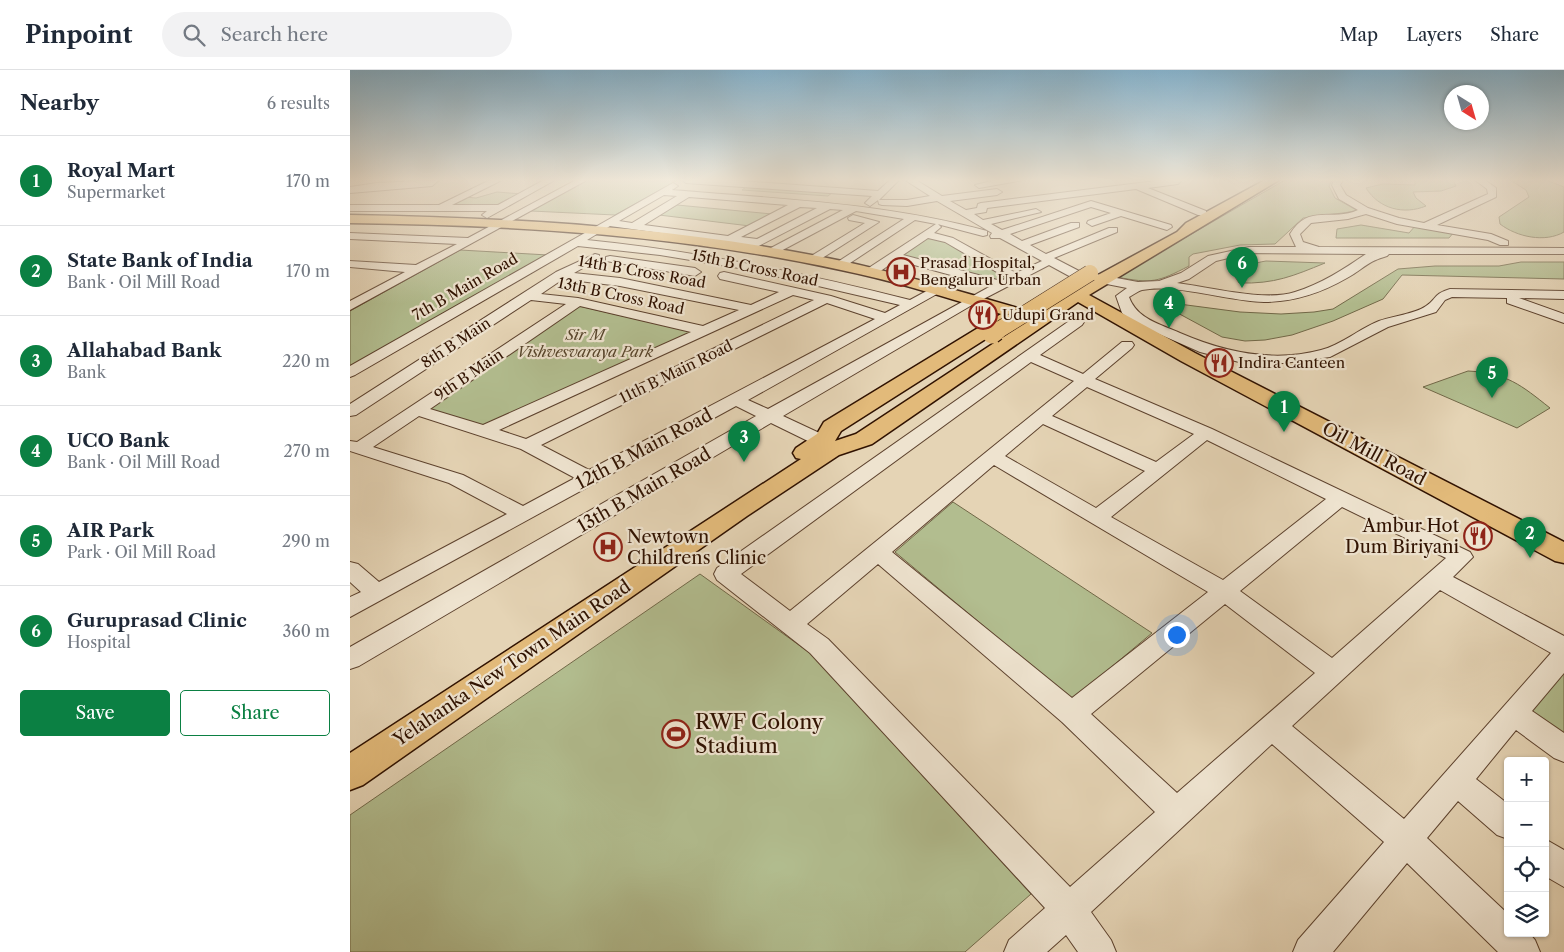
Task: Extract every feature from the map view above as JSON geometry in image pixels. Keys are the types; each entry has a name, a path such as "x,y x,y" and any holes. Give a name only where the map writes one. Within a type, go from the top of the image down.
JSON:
{"main road":[{"path":"422,221 603,226 753,246 770,252 871,272 1043,320"},
{"path":"1179,226 1188,221"},
{"path":"1149,236 1189,221"},
{"path":"826,443 1087,277 1182,235 1179,226"},
{"name":"Oil Mill Road","path":"1054,288 1087,277 1196,353 1564,554"},
{"name":"Yelahanka New Town Main Road","path":"350,752 826,443 864,439 1043,320 1087,277"},
{"name":"Yelahanka New Town Main Road","path":"350,773 738,510 826,443 832,427 1054,288"}],"street":[{"path":"350,306 509,221"},
{"name":"7th B Main Road","path":"350,372 611,221"},
{"path":"634,226 642,221"},
{"path":"732,238 766,221"},
{"path":"709,272 792,221"},
{"path":"770,252 828,221"},
{"path":"812,260 874,222 872,221"},
{"path":"840,265 908,221"},
{"path":"936,221 996,235 1021,244 1045,261"},
{"path":"978,221 996,235 1045,261 1087,277 1134,287 1161,285 1245,297 1297,296 1344,275 1370,256 1407,251"},
{"path":"981,223 990,221"},
{"path":"996,235 1040,221"},
{"path":"1092,223 1097,221"},
{"path":"1157,221 1179,226"},
{"path":"1298,244 1295,234 1298,228 1310,221"},
{"path":"1398,221 1491,237"},
{"path":"1425,226 1437,221"},
{"path":"1464,221 1467,225 1491,237 1513,246 1531,250"},
{"path":"871,272 942,222"},
{"path":"1021,244 1075,225"},
{"path":"603,226 634,226 732,238 753,246"},
{"path":"734,226 752,228"},
{"name":"13th B Main Road","path":"350,659 970,300 1045,261 1113,230"},
{"path":"926,234 949,240 1007,280"},
{"path":"350,236 472,241"},
{"path":"1485,249 1492,245 1491,237"},
{"path":"575,242 643,248 723,262 850,288 912,304"},
{"path":"1278,250 1298,244 1319,250"},
{"path":"350,248 453,251"},
{"path":"1161,285 1185,276 1218,256 1249,250 1407,251 1485,249 1564,251"},
{"path":"1350,250 1360,256 1362,261"},
{"name":"15th B Cross Road","path":"555,254 595,257 709,272 826,299 887,318"},
{"path":"894,256 1007,280"},
{"name":"8th B Main","path":"350,411 561,275 595,257"},
{"path":"350,264 418,270"},
{"path":"350,274 368,265"},
{"name":"14th B Cross Road","path":"525,271 620,282 753,309"},
{"path":"1134,287 1122,296 1127,310 1196,353 1257,359 1284,359 1325,354 1383,324 1432,309 1440,297 1450,293 1564,295"},
{"name":"12th B Main Road","path":"350,608 938,290"},
{"path":"484,431 792,291"},
{"path":"1495,293 1564,319"},
{"name":"13th B Cross Road","path":"530,296 578,302 705,331"},
{"name":"11th B Main Road","path":"527,445 826,299"},
{"name":"9th B Main","path":"355,446 417,410 578,302"},
{"path":"1077,322 726,574 819,646 1068,909 1099,952"},
{"path":"416,334 463,338"},
{"path":"791,624 1127,345"},
{"path":"1021,952 1462,557 1206,433 1029,356"},
{"path":"735,400 826,443"},
{"path":"417,410 527,445 590,478"},
{"path":"1041,417 1158,470"},
{"path":"1099,516 1206,433"},
{"path":"355,446 456,479 523,514"},
{"path":"993,457 1099,516 1224,591 1333,673"},
{"path":"1072,714 1340,498"},
{"path":"878,552 1072,714 1177,813"},
{"path":"350,570 376,594"},
{"path":"1438,579 1564,648"},
{"path":"1310,952 1564,655"},
{"path":"1514,713 1564,750"},
{"path":"1272,727 1406,840 1523,952"},
{"path":"1456,782 1504,821"},
{"path":"1549,858 1564,871"}],"green space":[{"path":"710,221 759,221 750,226"},
{"path":"1214,221 1300,221 1275,244 1240,245 1193,254 1189,257 1189,266 1154,280 1147,281 1117,277"},
{"path":"1500,221 1564,221 1564,232 1548,237 1531,237 1514,232 1500,224"},
{"path":"1361,225 1409,233 1416,225 1454,232 1449,238 1336,238 1337,229"},
{"path":"927,237 944,241 1006,277 997,282 900,255"},
{"path":"460,250 548,255 350,368 350,311"},
{"path":"1266,261 1325,263 1274,281 1239,283 1235,277 1249,266"},
{"path":"1521,262 1564,262 1564,279 1402,275 1383,299 1333,321 1292,335 1265,340 1245,341 1222,337 1174,311 1171,305 1179,304 1240,312 1281,314 1314,312 1333,309 1398,269 1435,266 1499,266"},
{"name":"Sir M Vishvesvaraya Park","path":"579,306 692,332 481,427 425,409"},
{"path":"1468,371 1493,374 1513,382 1550,408 1517,428 1423,387"},
{"path":"953,502 1152,633 1072,700 895,552"},
{"name":"RWF Colony Stadium","path":"700,574 810,653 1031,894 965,952 350,952 350,815"},
{"path":"1564,655 1564,749 1514,713"}],"place":[{"name":"Prasad Hospital, Bengaluru Urban","path":"901,272"},
{"name":"Guruprasad Clinic","path":"1242,288"},
{"name":"Udupi Grand","path":"983,315"},
{"name":"UCO Bank","path":"1169,328"},
{"name":"Indira Canteen","path":"1219,363"},
{"name":"AIR Park","path":"1492,398"},
{"name":"Royal Mart","path":"1284,432"},
{"name":"Allahabad Bank","path":"744,462"},
{"name":"Ambur Hot Dum Biriyani","path":"1478,536"},
{"name":"Newtown Childrens Clinic","path":"608,547"},
{"name":"State Bank of India","path":"1530,558"},
{"name":"RWF Colony Stadium","path":"676,734"}]}
